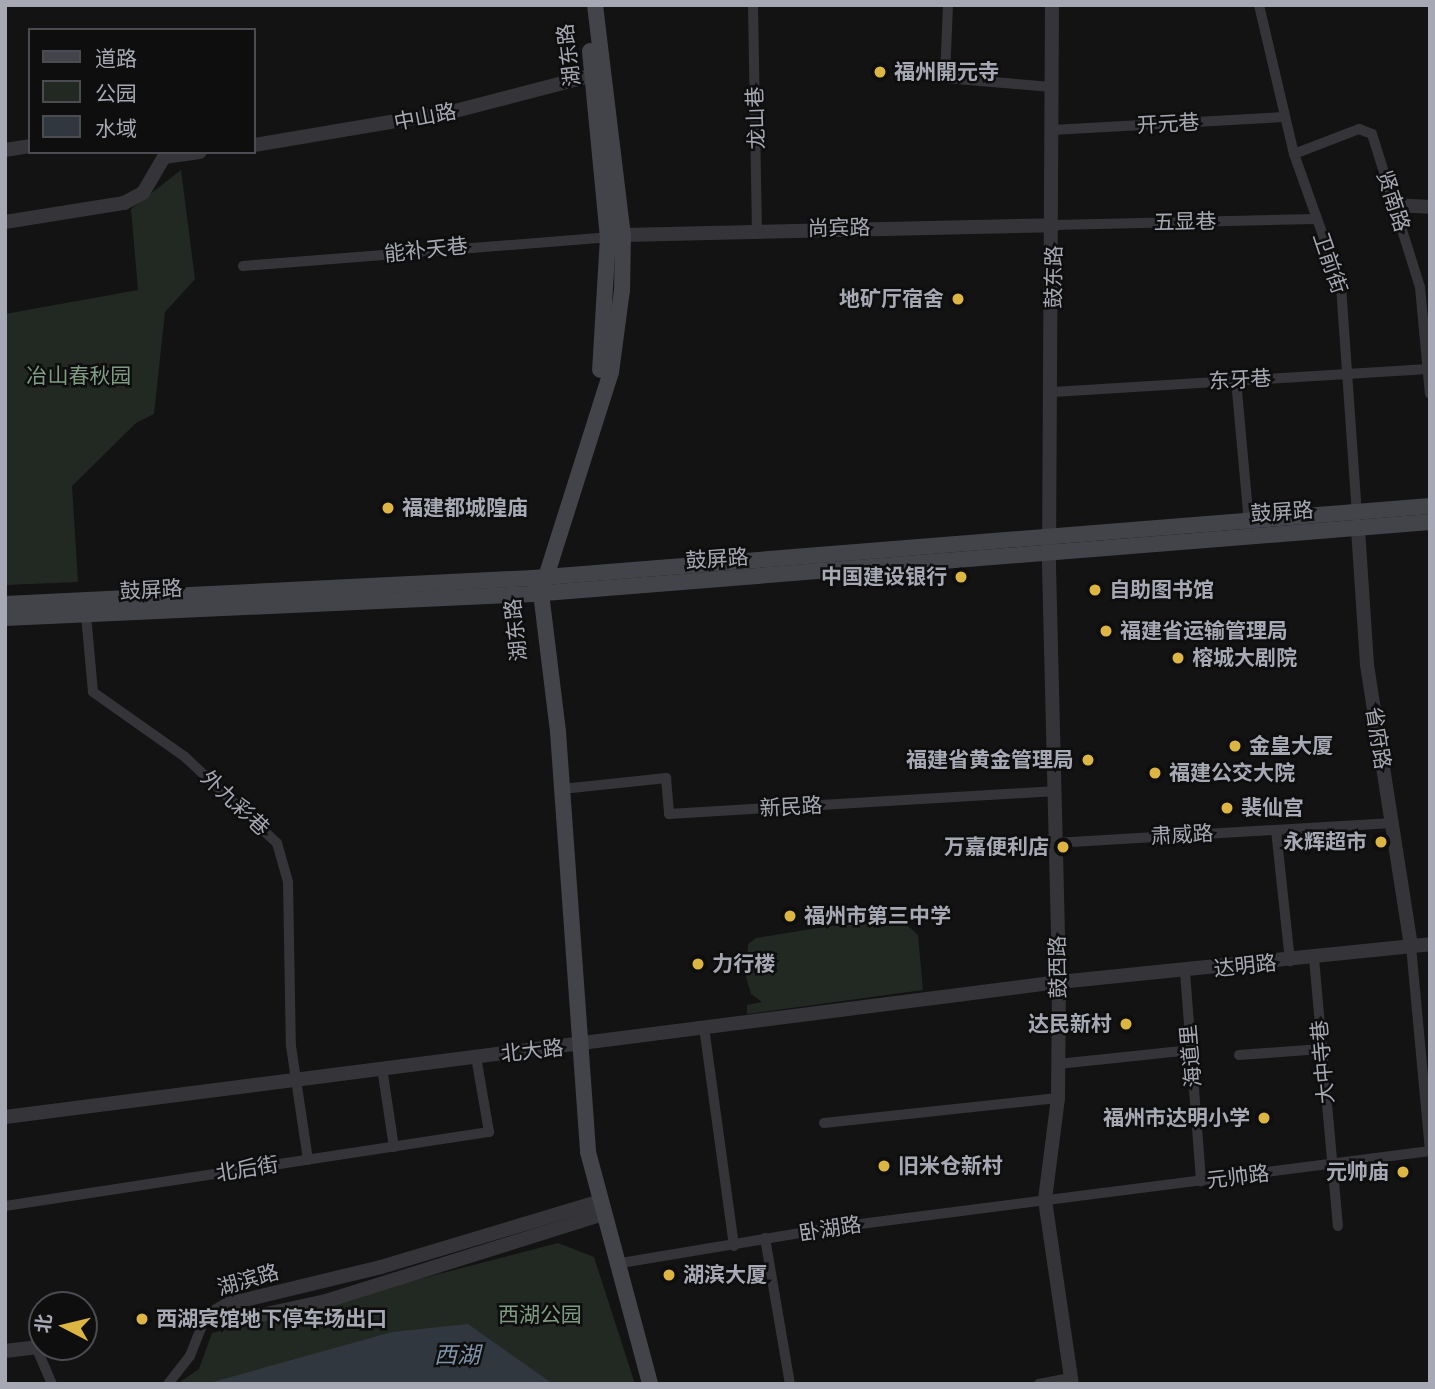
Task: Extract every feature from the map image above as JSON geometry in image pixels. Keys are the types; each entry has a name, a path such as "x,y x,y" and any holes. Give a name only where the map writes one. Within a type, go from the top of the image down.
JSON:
{"main road":[{"name":"湖东路","path":"585,5 616,236"},
{"name":"湖东路","path":"594,1210 574,1046 537,585 611,372 616,236 595,5"},
{"path":"1357,521 1430,506"},
{"name":"鼓屏路","path":"1049,540 1357,521"},
{"name":"鼓屏路","path":"5,604 537,585 921,566 1049,540 1249,524 1430,522"},
{"name":"湖东路","path":"537,585 562,789 574,1046"},
{"name":"鼓屏路","path":"5,618 537,585"},
{"path":"594,1210 615,1264 650,1384"},
{"path":"594,1210 640,1384"}],"street":[{"name":"龙山巷","path":"753,5 757,230"},
{"path":"948,5 945,78 1052,87"},
{"name":"鼓东路","path":"1049,540 1054,225 1052,5"},
{"name":"卫前街","path":"1259,5 1283,117 1315,219 1341,286 1352,374 1357,521"},
{"name":"中山路","path":"256,145 455,111 593,75"},
{"name":"开元巷","path":"1052,130 1283,117"},
{"name":"贤南路","path":"1294,154 1368,131 1420,287 1430,394"},
{"path":"5,150 28,146"},
{"path":"5,222 124,203 143,193 162,155"},
{"path":"1394,205 1430,207"},
{"name":"五显巷","path":"1054,225 1315,219"},
{"name":"尚宾路","path":"616,236 757,230 1054,225"},
{"name":"能补天巷","path":"243,266 616,236"},
{"name":"东牙巷","path":"1053,392 1428,369"},
{"path":"1236,380 1249,524"},
{"name":"省府路","path":"1357,521 1367,665 1410,946"},
{"name":"鼓西路","path":"1049,540 1052,791 1059,982 1058,1098 1045,1200 1072,1381"},
{"name":"外九彩巷","path":"86,615 93,692 185,757 278,843 288,882 295,1083 308,1160"},
{"name":"新民路","path":"562,789 666,778 669,814 1052,791"},
{"name":"肃威路","path":"1055,843 1392,823"},
{"path":"1276,830 1290,961"},
{"name":"达明路","path":"1059,982 1185,972 1430,944"},
{"path":"1410,946 1430,1151"},
{"name":"大中寺巷","path":"1314,958 1338,1226"},
{"name":"海道里","path":"1185,972 1201,1181"},
{"name":"北大路","path":"5,1117 295,1083 382,1068 574,1046 1059,982"},
{"path":"704,1027 734,1247"},
{"path":"1239,1055 1322,1049"},
{"path":"1058,1064 1191,1050"},
{"name":"北后街","path":"5,1206 489,1132 476,1057"},
{"path":"382,1068 394,1147"},
{"path":"824,1123 1058,1098"},
{"name":"元帅路","path":"1045,1200 1332,1166 1430,1151"},
{"name":"卧湖路","path":"615,1264 734,1247 765,1238 1045,1200"},
{"name":"湖滨路","path":"205,1318 228,1304 381,1268 594,1210"},
{"name":"湖滨路","path":"205,1318 229,1322 326,1301 594,1210"},
{"path":"765,1238 790,1384"},
{"path":"168,1384 190,1356 205,1318"},
{"path":"5,1352 28,1348"},
{"path":"42,1361 52,1384"},
{"path":"1040,1384 1072,1381"}],"green space":[{"name":"冶山春秋园","path":"181,170 195,279 165,312 154,414 136,423 72,486 78,582 5,585 5,314 138,290 131,209"},
{"path":"879,918 905,923 918,935 923,990 747,1014 747,1005 762,1002 751,994 746,977 748,944 756,938"},
{"name":"西湖公园","path":"558,1243 594,1257 635,1384 177,1384 199,1369 212,1333"}],"water":[{"name":"西湖","path":"468,1324 553,1384 206,1384 392,1332"}],"place":[{"name":"福州開元寺","path":"880,72"},
{"name":"地矿厅宿舍","path":"958,299"},
{"name":"福建都城隍庙","path":"388,508"},
{"name":"中国建设银行","path":"961,577"},
{"name":"自助图书馆","path":"1095,590"},
{"name":"福建省运输管理局","path":"1106,631"},
{"name":"榕城大剧院","path":"1178,658"},
{"name":"金皇大厦","path":"1235,746"},
{"name":"福建省黄金管理局","path":"1088,760"},
{"name":"福建公交大院","path":"1155,773"},
{"name":"裴仙宫","path":"1227,808"},
{"name":"永辉超市","path":"1381,842"},
{"name":"万嘉便利店","path":"1063,847"},
{"name":"福州市第三中学","path":"790,916"},
{"name":"力行楼","path":"698,964"},
{"name":"达民新村","path":"1126,1024"},
{"name":"福州市达明小学","path":"1264,1118"},
{"name":"旧米仓新村","path":"884,1166"},
{"name":"元帅庙","path":"1403,1172"},
{"name":"湖滨大厦","path":"669,1275"},
{"name":"西湖宾馆地下停车场出口","path":"142,1319"}]}
